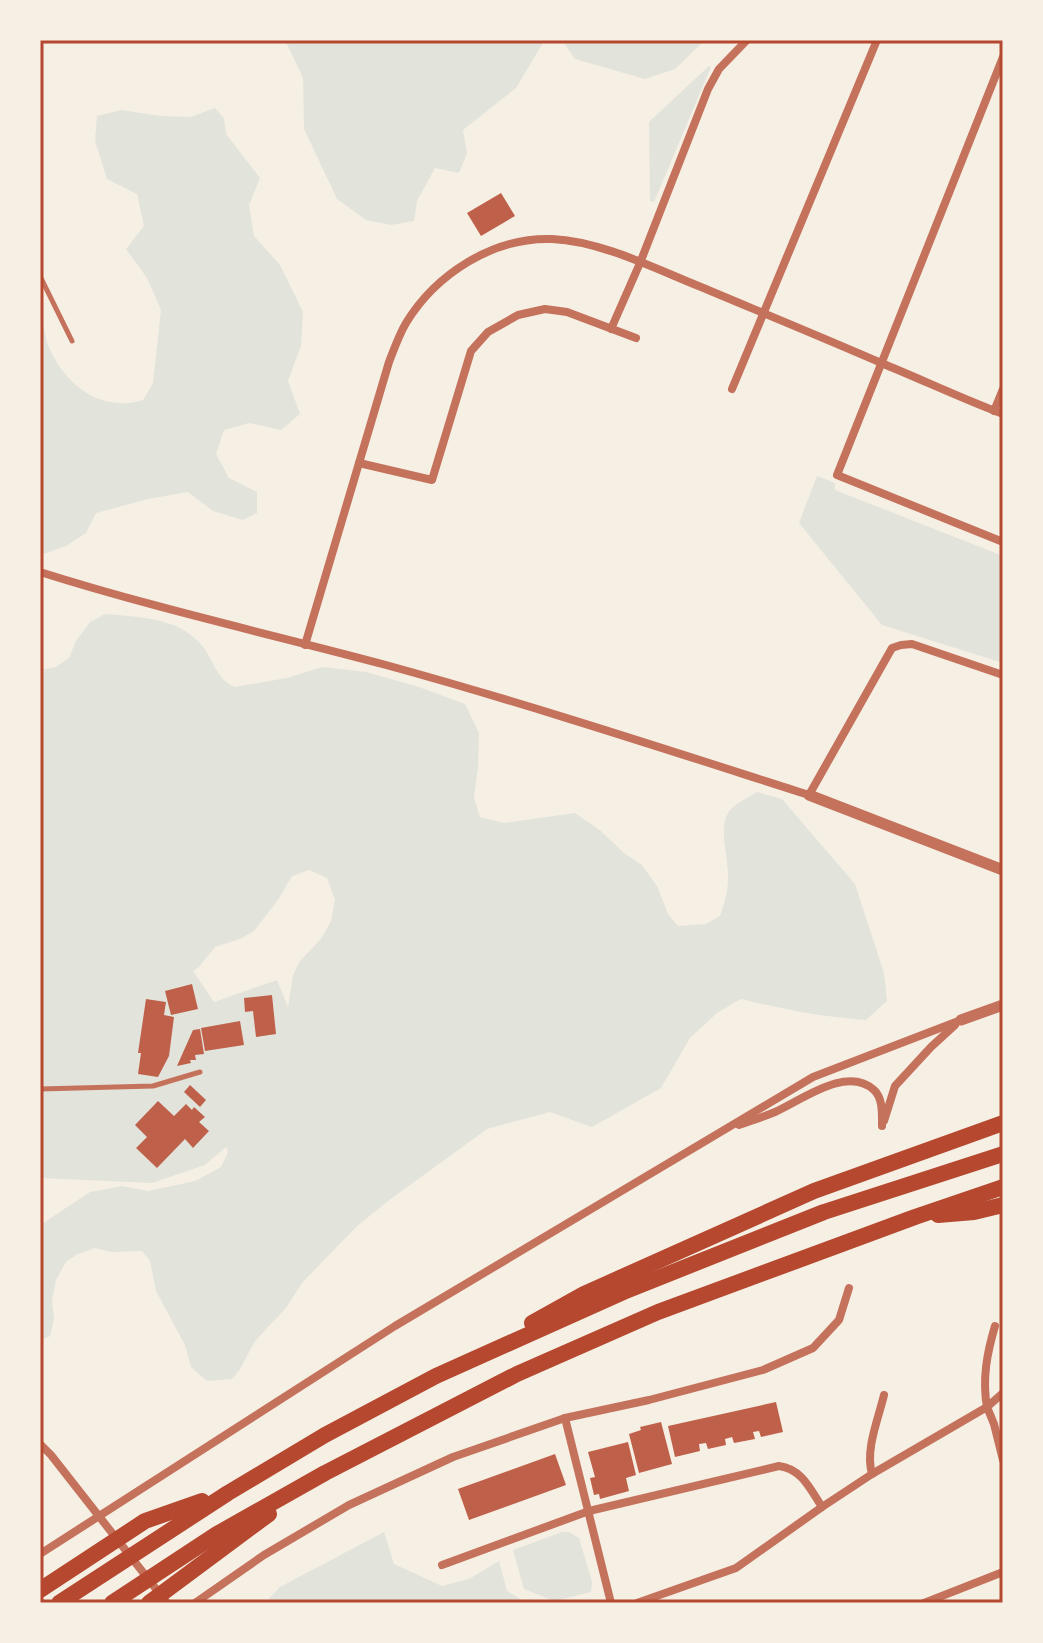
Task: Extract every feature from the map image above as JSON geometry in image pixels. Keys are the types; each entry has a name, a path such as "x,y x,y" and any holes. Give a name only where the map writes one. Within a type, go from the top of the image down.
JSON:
{"highway":[{"path":"59,1603 228,1493 325,1435 584,1294 814,1191 1003,1123"},
{"path":"436,1376 628,1290 824,1212 1003,1154"},
{"path":"112,1603 217,1534 325,1473 517,1374 658,1312 1003,1187"},
{"path":"915,1217 974,1212 1003,1205"},
{"path":"149,1603 325,1473"},
{"path":"40,1590 145,1521 228,1493"}],"street":[{"path":"611,329 708,89 719,69 747,40"},
{"path":"732,389 877,40"},
{"path":"1003,57 837,475 1003,542"},
{"path":"305,645 389,362 401,334 425,297 448,276 497,248 552,239 594,246 764,313 998,413 1003,389"},
{"path":"359,463 432,480 471,351 488,332 518,315 545,309 567,312 636,338"},
{"path":"40,572 117,596 384,665 552,713 809,795 1003,870"},
{"path":"809,795 892,648 912,644 1003,675"},
{"path":"40,1554 395,1326 813,1077 1003,1005"},
{"path":"720,1132 776,1111 827,1085 855,1080 875,1090 881,1103 882,1126 895,1086 961,1020"},
{"path":"195,1603 264,1555 349,1505 453,1457 565,1418 763,1370 813,1348 839,1320 849,1288"},
{"path":"995,1326 988,1349 985,1393 1003,1460"},
{"path":"637,1603 736,1568 872,1474 987,1407 1003,1393"},
{"path":"872,1474 871,1446 884,1395"},
{"path":"565,1418 611,1603"},
{"path":"40,1444 167,1603"},
{"path":"442,1565 589,1511 779,1466 798,1472 822,1507"},
{"path":"924,1603 1003,1572"}],"lane":[{"path":"40,276 72,341"},
{"path":"40,1089 153,1086 200,1072"}],"shaded area":[{"path":"285,40 551,40 543,43 516,88 463,130 467,153 459,173 435,168 417,201 414,221 391,225 366,220 337,199 304,129 303,78"},
{"path":"562,40 705,40 675,69 645,79 575,59"},
{"path":"709,66 654,202 650,201 649,122"},
{"path":"215,108 224,118 226,134 260,178 249,205 254,236 280,265 303,312 301,346 288,381 300,414 281,430 249,423 224,430 216,454 229,478 257,492 257,513 243,520 213,511 188,492 148,499 96,513 86,533 66,546 44,554 40,549 40,318 43,319 47,342 55,359 85,392 98,399 127,403 143,400 153,383 161,310 147,278 126,249 144,226 137,194 107,179 95,141 97,116 121,110 191,117"},
{"path":"817,476 835,483 835,490 1003,556 1003,663 882,625 799,523"},
{"path":"105,614 156,620 180,628 200,643 219,674 235,687 287,678 322,667 366,672 465,704 479,733 474,797 480,817 504,823 575,813 642,865 657,886 668,914 678,926 706,924 720,916 728,884 724,829 729,811 757,792 782,799 855,884 884,973 887,1001 866,1020 803,1012 741,999 717,1013 690,1038 661,1088 592,1127 550,1112 487,1129 356,1227 302,1283 286,1308 255,1341 232,1379 207,1381 191,1367 185,1345 156,1291 150,1261 142,1251 111,1252 95,1248 66,1262 56,1280 50,1336 40,1341 40,1225 90,1192 122,1186 148,1191 195,1181 221,1167 228,1152 226,1147 205,1165 152,1183 40,1178 40,670 56,667 69,658 76,641 90,622","holes":["309,870 327,878 335,900 331,921 321,939 300,961 293,975 288,1007 277,980 214,1002 193,971 215,947 254,931 292,876"]},
{"path":"384,1532 394,1564 442,1586 469,1579 499,1561 507,1591 527,1603 265,1603 280,1587"},
{"path":"562,1532 579,1538 592,1582 591,1592 554,1601 524,1589 513,1550"}],"building":[{"path":"501,193 515,216 481,236 467,213"},
{"path":"192,984 198,1009 171,1015 165,991"},
{"path":"272,995 276,1034 256,1037 253,1011 245,1012 244,998"},
{"path":"146,999 166,1002 164,1015 174,1017 169,1056 158,1077 138,1074"},
{"path":"240,1021 244,1045 205,1051 201,1028"},
{"path":"200,1029 204,1054 195,1055 196,1060 190,1060 191,1063 177,1066 193,1030"},
{"path":"190,1085 206,1100 200,1107 184,1092"},
{"path":"158,1101 174,1116 186,1104 192,1110 194,1107 205,1117 199,1122 209,1131 193,1148 185,1139 157,1168 136,1148 147,1137 135,1125"},
{"path":"776,1402 783,1432 761,1437 759,1431 753,1432 755,1439 734,1443 732,1437 725,1439 726,1445 708,1449 706,1443 699,1444 700,1451 675,1457 668,1426"},
{"path":"661,1422 672,1464 639,1473 629,1434 641,1430 640,1427"},
{"path":"628,1442 636,1475 626,1478 629,1491 600,1499 599,1494 594,1495 590,1478 595,1477 588,1452"},
{"path":"555,1454 566,1485 469,1520 458,1489"}]}
